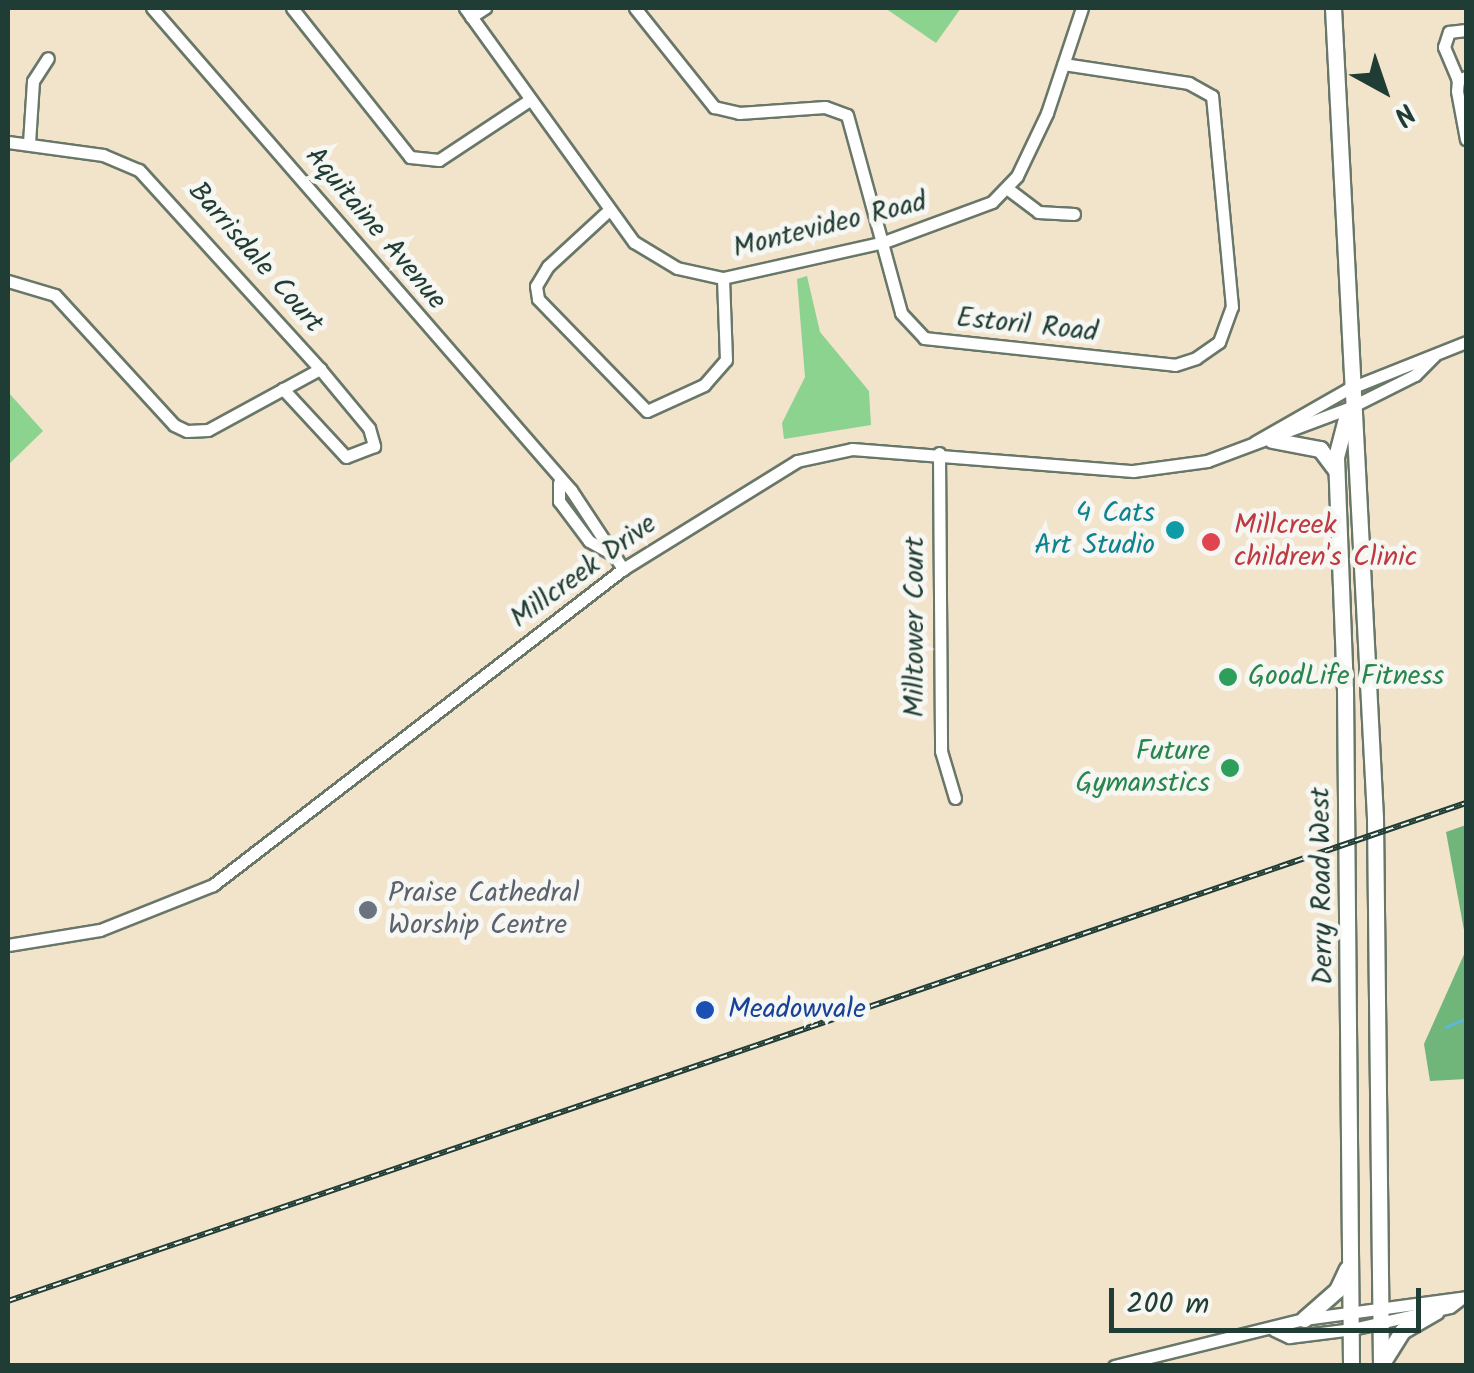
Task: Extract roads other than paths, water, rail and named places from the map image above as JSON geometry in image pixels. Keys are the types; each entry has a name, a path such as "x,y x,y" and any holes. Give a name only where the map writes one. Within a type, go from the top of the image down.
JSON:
{"main road":[{"name":"Derry Road West","path":"1333,8 1346,206 1348,390 1359,446 1375,818 1382,1364"},
{"name":"Derry Road West","path":"1349,408 1336,473 1350,1014 1351,1366"},
{"path":"1272,440 1320,449 1336,473"},
{"path":"1304,1319 1338,1290 1350,1260"},
{"path":"1382,1364 1402,1331 1436,1311"}],"street":[{"name":"Aquitaine Avenue","path":"152,8 603,531 611,553 623,569"},
{"path":"292,8 410,157 439,160 528,101"},
{"path":"468,12 485,8"},
{"name":"Estoril Road","path":"635,8 714,107 738,113 825,107 847,115 901,313 924,338 1176,365 1219,342 1232,307 1212,96 1189,83 1063,64"},
{"path":"1074,214 1038,212 1008,190 1047,114 1082,8"},
{"name":"Montevideo Road","path":"468,12 609,210 647,252 723,278 884,242 972,214 1008,190"},
{"path":"1466,30 1449,32 1444,47 1462,78 1466,139"},
{"path":"29,143 33,82 48,58"},
{"name":"Barrisdale Court","path":"8,142 103,155 139,170 320,370 375,437 368,453 346,456 332,446 283,389"},
{"path":"609,210 548,266 536,286 546,308 636,404 663,408 704,384 726,360 723,278"},
{"path":"8,281 55,295 174,426 187,431 208,430 320,370"},
{"name":"Millcreek Drive","path":"8,945 100,930 213,884 623,569 797,462 852,448 1132,470 1207,461 1253,443 1348,390 1466,342"},
{"name":"Millcreek Drive","path":"1253,443 1272,440 1349,408 1415,375 1434,356"},
{"name":"Milltower Court","path":"939,454 941,751 955,798"},
{"path":"1274,1330 1289,1337 1464,1298"},
{"path":"1383,1314 1436,1311 1464,1298"},
{"path":"1114,1366 1274,1330 1304,1319 1351,1321"}],"waterway":[{"path":"1446,1027 1466,1018"}],"railway":[{"path":"8,1301 1466,803"}],"place":[{"name":"4 Cats Art Studio","path":"1175,530"},
{"name":"Millcreek children's Clinic","path":"1211,542"},
{"name":"GoodLife Fitness","path":"1228,677"},
{"name":"Future Gymanstics","path":"1230,768"},
{"name":"Praise Cathedral Worship Centre","path":"368,910"},
{"name":"Meadowvale","path":"705,1010"}]}
